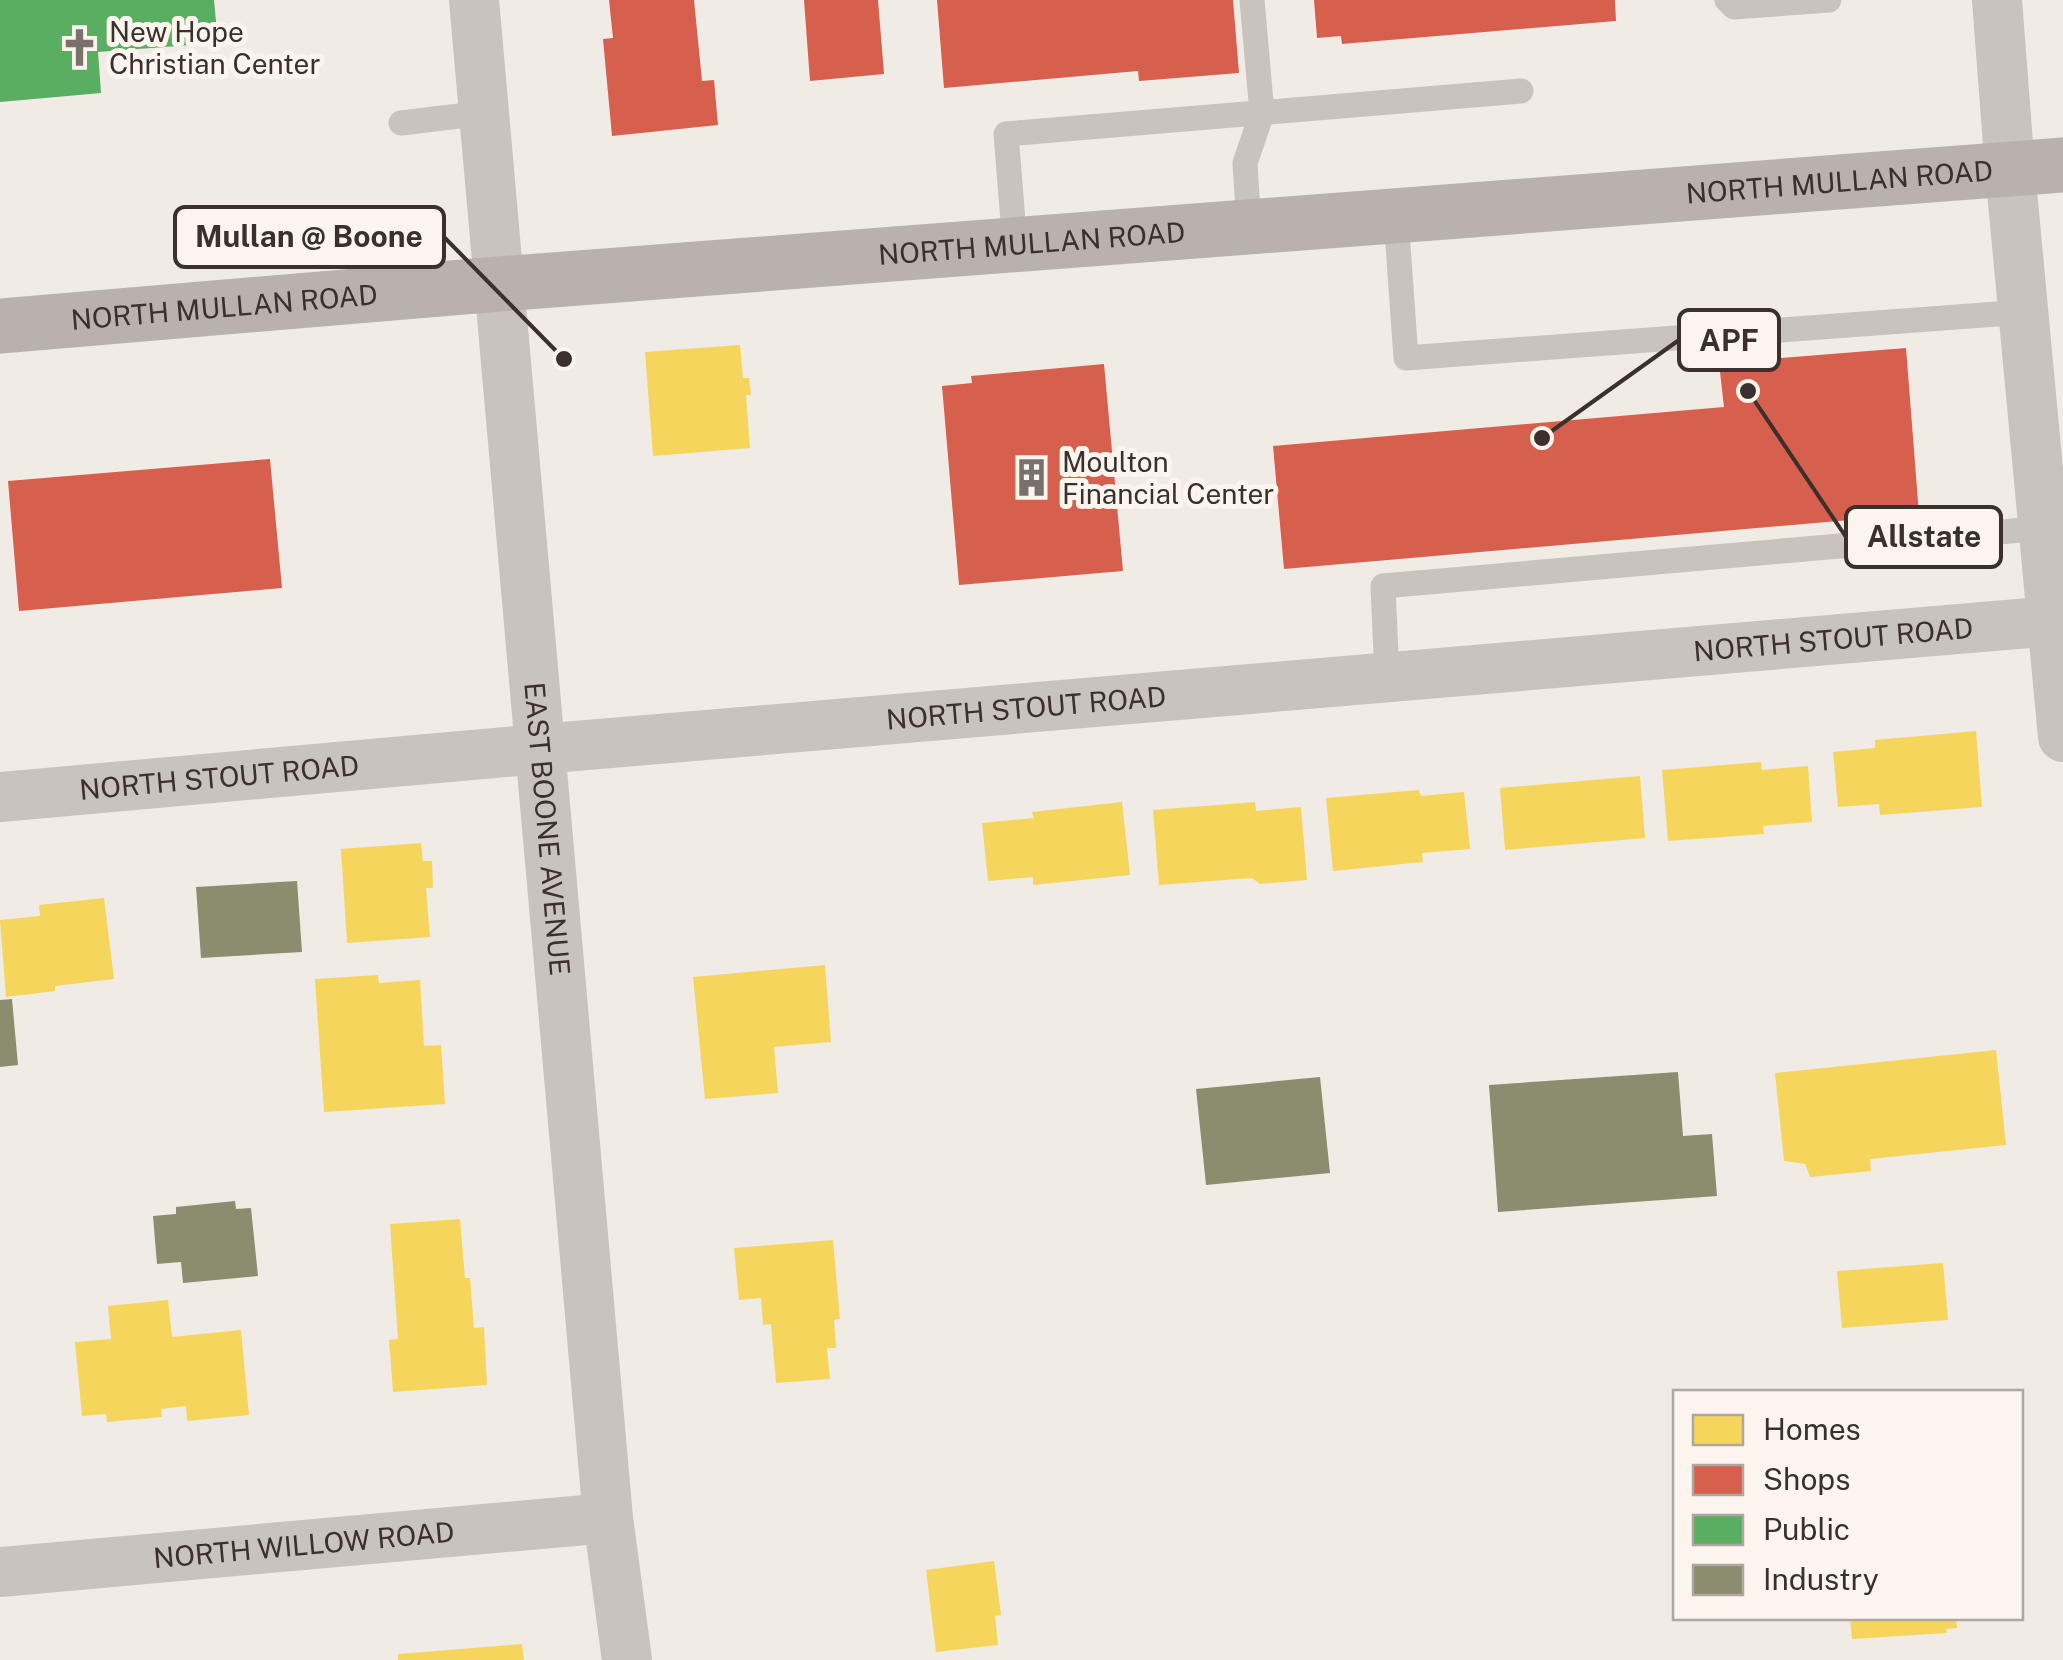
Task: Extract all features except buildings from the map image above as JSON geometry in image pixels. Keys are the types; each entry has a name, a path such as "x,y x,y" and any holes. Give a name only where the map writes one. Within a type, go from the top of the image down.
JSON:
{"main road":[{"name":"NORTH MULLAN ROAD","path":"0,326 499,284 2037,168"}],"street":[{"name":"EAST BOONE AVENUE","path":"474,0 608,1518 627,1660"},
{"path":"1997,0 2037,168 2024,312 2058,621 2063,737"},
{"name":"NORTH STOUT ROAD","path":"0,798 2058,621"},
{"name":"NORTH WILLOW ROAD","path":"0,1572 608,1518"}],"lane":[{"path":"1249,228 1245,163 1262,113 1252,0"},
{"path":"1726,0 1734,7 1829,0"},
{"path":"1014,246 1006,134 1521,91"},
{"path":"401,123 484,113"},
{"path":"1396,216 1406,358 2024,312"},
{"path":"1388,678 1383,586 2045,528"}],"place":[{"name":"New Hope Christian Center","path":"79,48"},
{"name":"Mullan @ Boone","path":"564,359"},
{"name":"Allstate","path":"1748,391"},
{"name":"APF","path":"1542,438"},
{"name":"Moulton Financial Center","path":"1032,478"}]}
